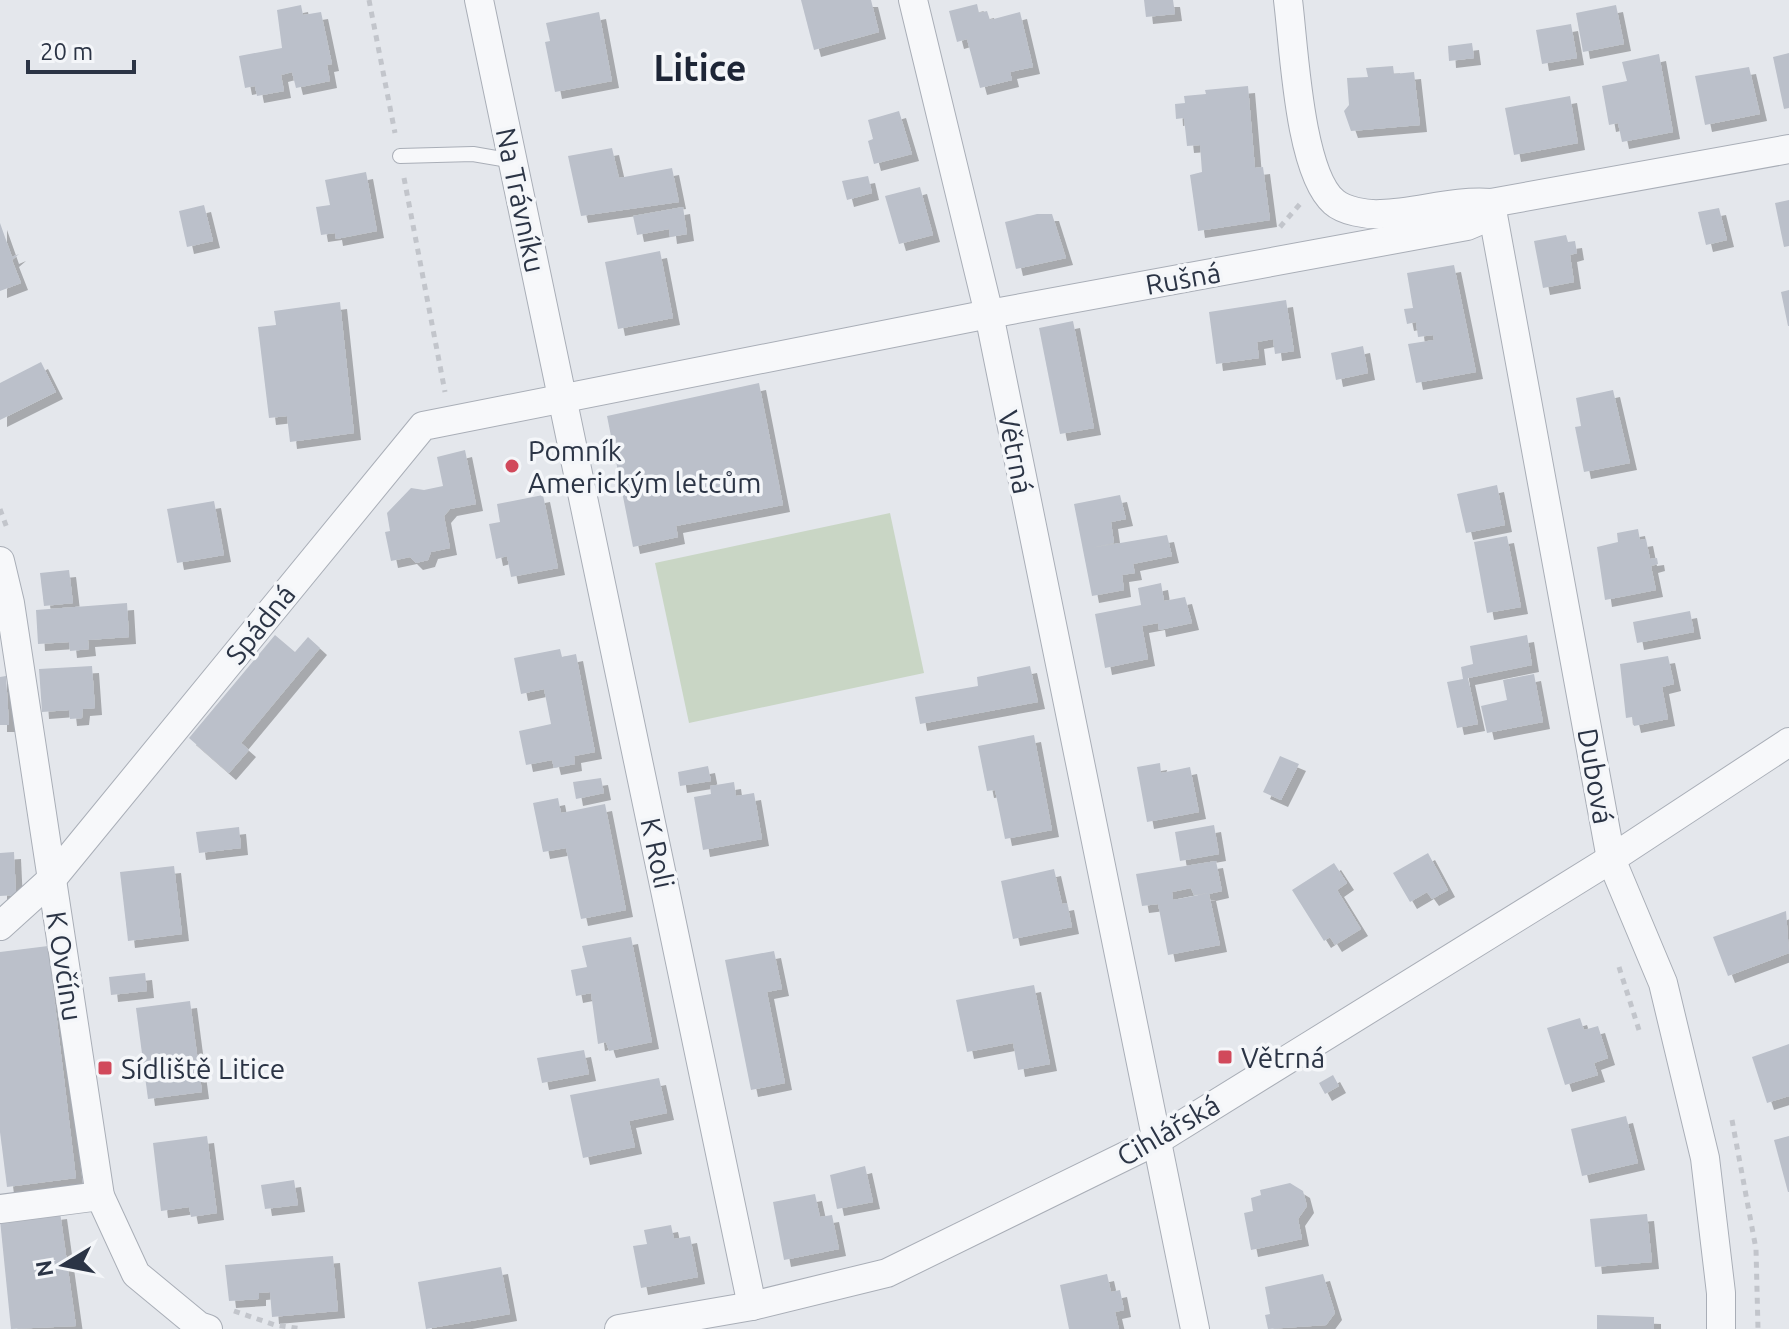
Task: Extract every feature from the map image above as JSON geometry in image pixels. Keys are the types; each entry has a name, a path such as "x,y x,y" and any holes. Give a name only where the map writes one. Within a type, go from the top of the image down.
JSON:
{"street":[{"name":"Na Trávníku","path":"479,0 564,399"},
{"name":"Větrná","path":"913,0 989,314 1195,1329"},
{"path":"1288,0 1310,162 1334,202 1355,211 1380,214 1466,201 1492,209"},
{"name":"Rušná","path":"564,399 989,314 1467,226 1492,209 1789,149"},
{"name":"Dubová","path":"1492,209 1611,859 1663,983 1702,1143 1721,1293 1721,1329"},
{"name":"Spádná","path":"0,926 52,879 423,426 564,399"},
{"name":"K Roli","path":"564,399 752,1306"},
{"name":"K Ovčínu","path":"5,551 10,603 100,1196 136,1274 199,1326 214,1317"},
{"name":"Cihlářská","path":"619,1329 752,1306 887,1273 1156,1141 1611,859 1789,742"},
{"path":"0,1209 100,1196"}],"lane":[{"path":"400,156 473,154 513,161"}],"path":[{"path":"369,0 451,421"},
{"path":"0,509 5,551"},
{"path":"214,1317 302,1329"}],"green space":[{"path":"890,513 924,673 689,723 655,563"}],"building":[{"path":"801,0 871,0 879,32 814,50"},
{"path":"1144,0 1173,0 1175,14 1146,17"},
{"path":"977,4 979,13 987,11 990,20 1020,12 1033,67 1010,72 1012,80 980,88 967,39 957,42 949,11"},
{"path":"301,5 303,15 321,12 332,64 327,65 330,81 296,88 292,72 281,75 284,91 257,96 255,86 245,88 239,56 282,48 277,10"},
{"path":"1616,5 1624,44 1583,52 1576,13"},
{"path":"599,12 612,81 555,92 545,42 550,41 546,23"},
{"path":"1571,24 1577,58 1542,64 1536,30"},
{"path":"1472,43 1474,58 1449,61 1448,46"},
{"path":"1789,53 1789,108 1784,109 1773,57"},
{"path":"1659,54 1673,132 1622,142 1618,123 1609,125 1602,86 1627,81 1622,62"},
{"path":"1393,66 1394,74 1414,72 1420,125 1351,131 1344,111 1349,105 1347,78 1368,77 1366,68"},
{"path":"1749,67 1760,114 1705,125 1695,76"},
{"path":"1248,86 1255,168 1263,167 1270,220 1198,231 1190,175 1202,172 1200,145 1187,146 1184,118 1176,119 1175,104 1185,103 1184,96 1206,94 1205,90"},
{"path":"1570,96 1578,143 1514,155 1505,108"},
{"path":"899,111 912,154 874,164 868,141 873,139 868,120"},
{"path":"612,148 619,178 672,168 679,202 581,216 568,156"},
{"path":"366,172 377,231 336,239 335,233 321,235 316,207 330,205 325,180"},
{"path":"868,176 872,193 847,200 842,181"},
{"path":"920,187 933,235 899,244 885,196"},
{"path":"1789,200 1789,246 1784,247 1775,203"},
{"path":"204,205 213,241 187,247 179,211"},
{"path":"683,207 687,234 670,237 669,229 637,235 633,216"},
{"path":"1719,208 1727,240 1706,245 1698,212"},
{"path":"1037,214 1052,214 1066,258 1016,269 1005,222"},
{"path":"0,223 12,257 19,254 12,260 21,283 0,291"},
{"path":"1566,235 1568,242 1575,241 1577,253 1570,255 1574,282 1543,288 1534,241"},
{"path":"660,251 673,318 618,329 605,262"},
{"path":"1454,265 1476,372 1416,383 1408,344 1434,340 1433,335 1418,337 1416,322 1407,324 1404,309 1413,308 1407,273"},
{"path":"1789,290 1789,326 1788,326 1781,292"},
{"path":"1286,300 1294,351 1275,354 1273,339 1257,342 1259,358 1216,364 1209,312"},
{"path":"340,302 354,433 290,442 287,416 269,418 258,327 276,325 274,311"},
{"path":"1073,321 1094,428 1060,434 1039,328"},
{"path":"1363,346 1368,373 1336,380 1331,353"},
{"path":"41,362 56,392 0,420 0,383"},
{"path":"759,383 783,505 676,526 678,537 633,547 607,416"},
{"path":"1613,390 1630,463 1584,472 1575,427 1581,426 1576,398"},
{"path":"465,450 476,504 450,509 444,516 450,548 431,552 428,560 416,563 410,557 391,561 385,532 390,531 387,513 411,488 424,490 443,486 437,457"},
{"path":"1497,485 1505,525 1466,533 1457,494"},
{"path":"543,495 558,568 511,577 507,556 496,559 489,524 500,522 497,504"},
{"path":"1120,495 1126,519 1111,522 1114,543 1091,548 1167,535 1172,556 1133,564 1135,573 1122,575 1124,590 1092,596 1074,504"},
{"path":"214,501 224,555 177,563 167,509"},
{"path":"1638,529 1640,540 1646,539 1650,559 1657,558 1658,564 1651,566 1656,590 1605,600 1597,547 1618,542 1617,533"},
{"path":"1507,536 1521,607 1487,613 1474,542"},
{"path":"69,570 73,603 44,606 40,573"},
{"path":"1161,583 1164,601 1185,597 1192,623 1159,630 1158,623 1142,626 1148,659 1105,668 1095,614 1141,605 1138,588"},
{"path":"127,603 129,637 88,640 89,649 70,651 69,642 38,644 36,610"},
{"path":"1690,611 1694,632 1637,643 1633,622"},
{"path":"275,635 295,652 308,637 320,648 241,743 249,750 229,773 189,738"},
{"path":"1527,635 1532,665 1468,678 1478,724 1457,728 1447,682 1463,679 1461,667 1473,664 1470,646"},
{"path":"560,649 562,657 576,654 595,752 574,756 575,764 554,768 552,760 526,765 519,731 551,724 544,689 521,694 514,658"},
{"path":"1668,656 1674,684 1662,687 1668,719 1634,726 1632,717 1626,718 1620,664"},
{"path":"92,666 95,708 83,709 82,718 70,719 69,710 42,712 39,669"},
{"path":"1030,666 1038,702 920,724 915,697 978,686 977,677"},
{"path":"1534,674 1543,722 1487,733 1481,706 1507,700 1503,680"},
{"path":"6,676 9,725 0,725 0,677"},
{"path":"1034,735 1052,830 1005,839 995,790 987,791 978,746"},
{"path":"1280,756 1299,764 1281,800 1263,792"},
{"path":"1160,763 1161,773 1190,767 1199,812 1147,822 1137,767"},
{"path":"708,766 711,781 680,786 678,772"},
{"path":"601,778 604,793 576,799 573,782"},
{"path":"734,782 736,796 754,793 762,839 703,850 694,797 711,794 710,786"},
{"path":"558,798 561,813 605,804 626,910 581,919 566,848 543,852 533,803"},
{"path":"1214,825 1219,854 1180,861 1175,832"},
{"path":"239,827 241,848 199,853 196,832"},
{"path":"14,852 16,895 0,896 0,853"},
{"path":"1428,853 1448,890 1432,899 1427,892 1410,902 1393,873"},
{"path":"1216,861 1222,891 1209,894 1220,945 1168,955 1158,904 1142,906 1136,874","holes":["1191,888 1194,895 1209,893 1173,900 1172,892"]},
{"path":"1334,863 1347,883 1337,890 1361,929 1335,945 1330,937 1324,941 1292,890"},
{"path":"174,866 182,934 128,941 120,872"},
{"path":"1054,869 1062,904 1067,903 1072,927 1013,939 1001,881"},
{"path":"1786,911 1789,953 1728,976 1713,937"},
{"path":"631,937 652,1042 609,1051 606,1042 598,1044 591,993 576,996 571,970 587,967 582,946"},
{"path":"48,946 76,1178 7,1187 0,1132 0,952"},
{"path":"774,951 782,989 767,992 785,1083 751,1090 725,960"},
{"path":"145,973 147,991 111,995 109,977"},
{"path":"1034,985 1050,1064 1018,1070 1013,1043 967,1052 956,1000"},
{"path":"190,1001 202,1092 148,1099 136,1008"},
{"path":"1580,1018 1584,1030 1598,1026 1608,1058 1594,1063 1598,1075 1565,1085 1547,1028"},
{"path":"1789,1044 1789,1096 1767,1103 1752,1057"},
{"path":"584,1050 589,1074 542,1083 537,1058"},
{"path":"1333,1075 1339,1086 1325,1094 1319,1083"},
{"path":"659,1078 667,1113 629,1121 635,1147 583,1158 570,1095"},
{"path":"1626,1116 1638,1163 1582,1176 1571,1129"},
{"path":"207,1136 217,1213 191,1217 189,1207 161,1211 153,1143"},
{"path":"1789,1136 1789,1192 1788,1192 1774,1140"},
{"path":"865,1166 873,1202 837,1209 830,1175"},
{"path":"294,1180 298,1205 265,1209 261,1185"},
{"path":"1290,1183 1303,1191 1307,1206 1298,1219 1302,1239 1251,1250 1244,1213 1253,1211 1251,1198 1261,1195 1260,1190"},
{"path":"815,1194 820,1217 832,1215 839,1249 784,1260 773,1202"},
{"path":"60,1212 76,1326 11,1329 0,1220"},
{"path":"1647,1214 1652,1262 1595,1267 1590,1219"},
{"path":"671,1225 674,1239 690,1236 698,1277 641,1288 633,1246 647,1244 644,1230"},
{"path":"333,1256 338,1311 272,1317 270,1292 259,1293 259,1299 229,1301 225,1265"},
{"path":"501,1267 510,1314 426,1329 418,1282"},
{"path":"1107,1274 1111,1292 1120,1290 1124,1310 1115,1312 1119,1329 1069,1329 1060,1285"},
{"path":"1323,1274 1335,1313 1326,1325 1268,1329 1265,1315 1270,1314 1265,1287"},
{"path":"1597,1315 1654,1317 1654,1329 1597,1329"}],"place":[{"name":"Pomník Americkým letcům","path":"512,466"},
{"name":"Větrná","path":"1225,1057"},
{"name":"Sídliště Litice","path":"105,1068"}],"district":[{"name":"Litice","path":"700,67"}]}
